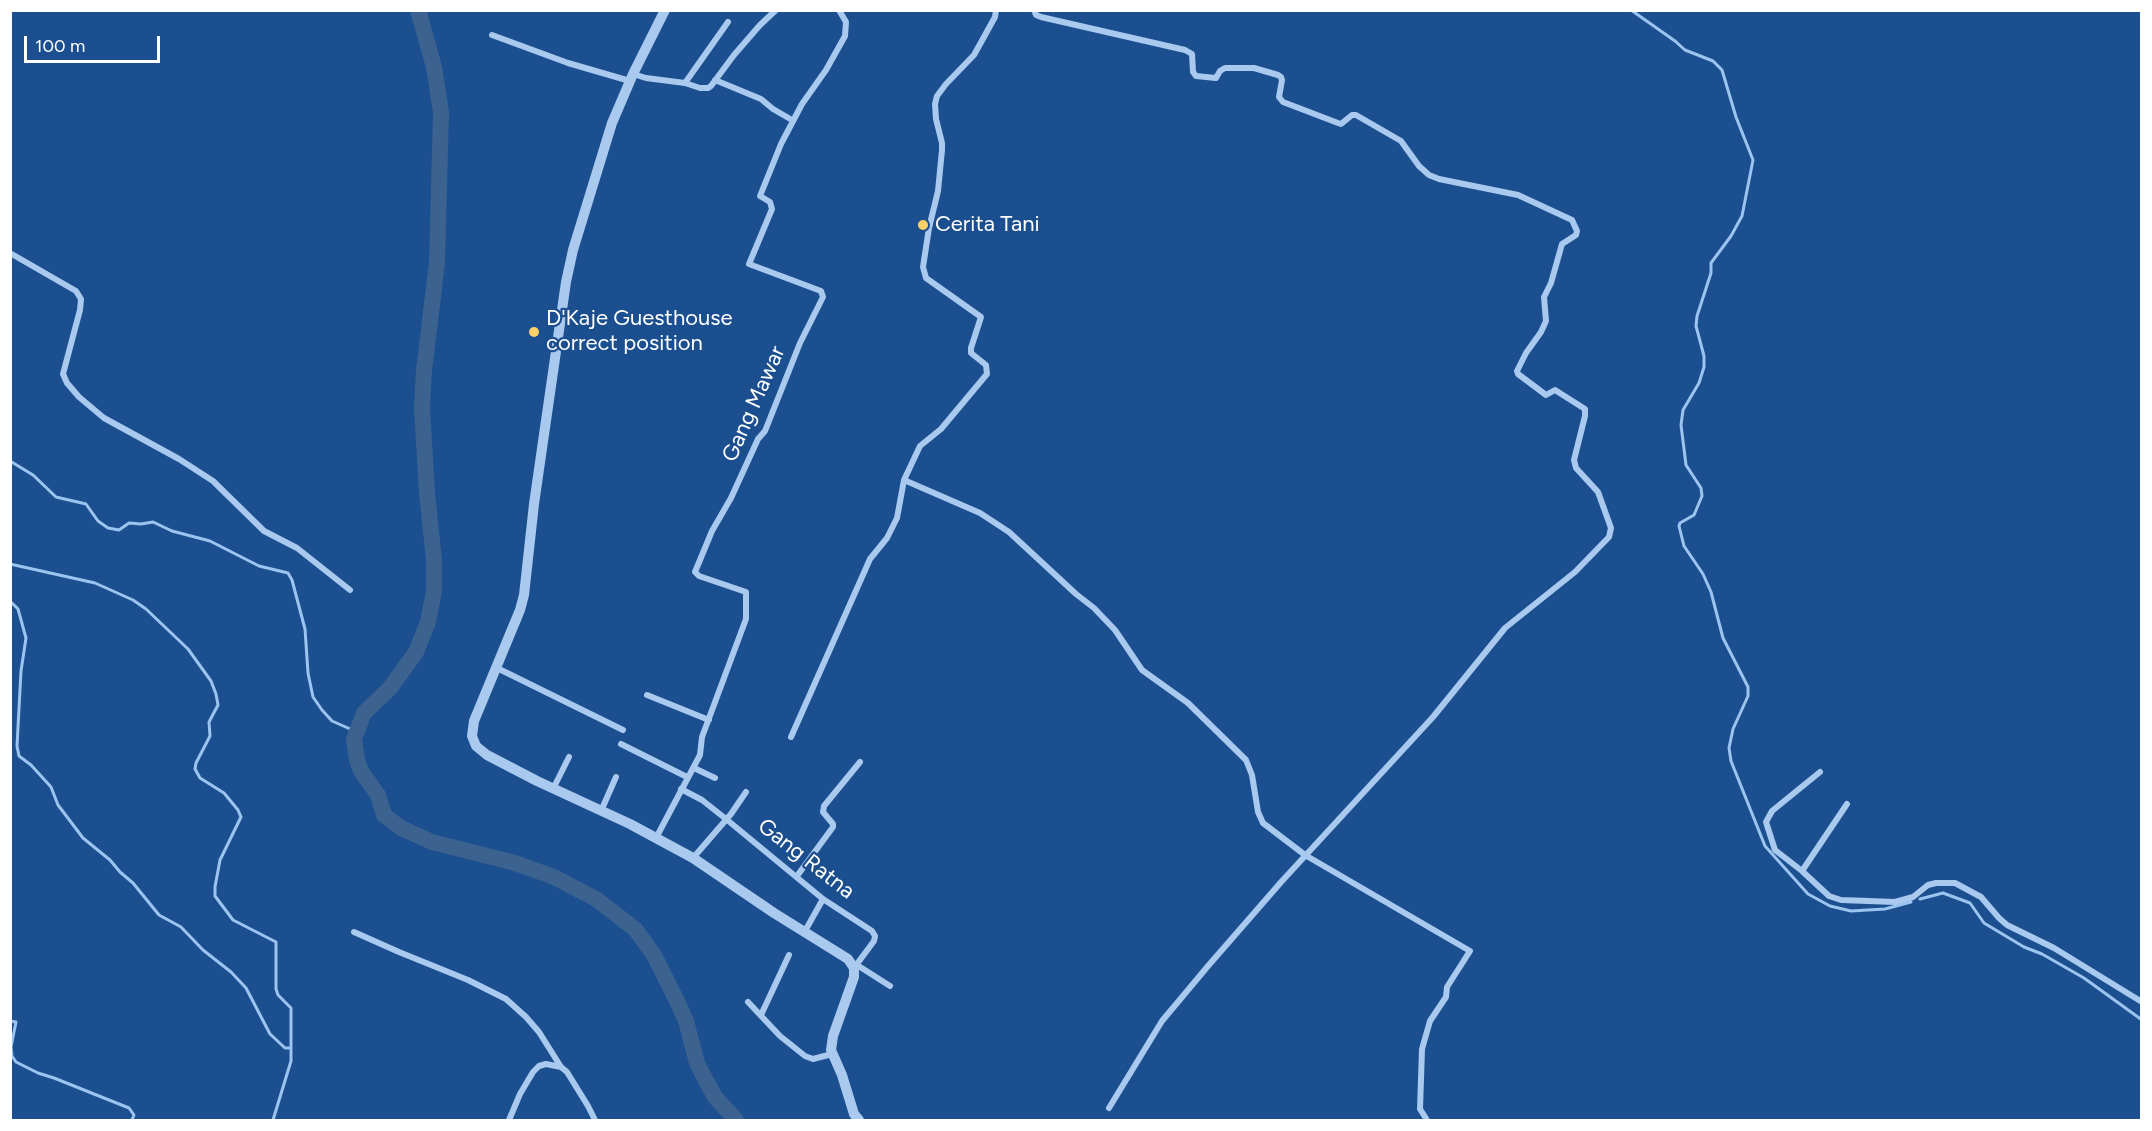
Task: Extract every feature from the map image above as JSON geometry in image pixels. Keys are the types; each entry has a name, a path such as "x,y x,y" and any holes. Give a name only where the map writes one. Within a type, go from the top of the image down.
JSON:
{"street":[{"path":"665,10 631,78 612,123 569,268 534,504 524,595 520,610 474,721 472,736 476,746 487,755 693,858 774,913 842,954 856,967 890,986"},
{"path":"492,35 568,63 631,78 685,83 704,88 711,86 747,40 776,10"},
{"name":"Gang Mawar","path":"656,838 702,751 702,737 746,619 746,592 699,576 695,572 712,531 731,498 758,439 765,431 800,343 823,297 821,291 749,264 772,209 770,202 760,198 761,191 792,120 834,58 845,36 846,22 839,10"},
{"path":"791,737 870,559 887,538 897,518 904,480 920,446 941,429 987,374 986,365 972,353 971,348 981,317 926,278 923,267 938,191 942,150 934,104 946,84 974,55 995,17 996,10"},
{"path":"1034,10 1036,15 1041,17 1185,50 1192,54 1196,76 1216,78 1225,68 1254,68 1278,75 1282,80 1279,97 1283,102 1338,123 1356,115 1401,141 1419,166 1439,180 1518,195 1572,220 1577,227 1576,235 1562,244 1551,283 1544,297 1546,321 1517,371 1546,395 1555,390 1585,409 1574,460 1576,468 1598,492 1611,528 1609,537 1575,572 1505,628 1433,717 1305,855 1162,1021 1109,1108"},
{"path":"685,83 728,22"},
{"path":"715,80 761,99 792,120"},
{"path":"10,253 76,291 81,299 63,374 67,383 79,397 104,417 213,481 264,531 297,548 350,590"},
{"path":"904,480 980,513 1009,532 1094,608 1115,630 1142,670 1188,703 1246,760 1252,775 1261,821 1305,855 1470,951 1447,987 1446,997 1430,1022 1422,1049 1420,1109 1427,1120"},
{"path":"496,668 623,730"},
{"path":"647,695 709,720"},
{"path":"621,744 687,777"},
{"path":"553,789 569,757"},
{"path":"797,876 833,827 823,812 824,806 860,762"},
{"path":"694,768 715,778"},
{"path":"1820,772 1772,811 1766,822 1775,850 1829,896 1841,900 1905,900 1936,883 1955,883 1981,897 2007,925 2054,948 2142,1002"},
{"path":"601,811 616,777"},
{"name":"Gang Ratna","path":"681,789 702,800 823,899 872,931 875,936 874,941 856,967"},
{"path":"693,858 746,792"},
{"path":"1802,871 1848,804"},
{"path":"805,931 823,899"},
{"path":"354,932 468,980 506,999 539,1032 561,1067 572,1079 595,1120"},
{"path":"761,1015 789,955"},
{"path":"856,967 833,1036 832,1054 842,1075 854,1114 859,1120"},
{"path":"748,1002 780,1036 805,1056 813,1059 832,1054"},
{"path":"509,1120 532,1072 546,1064 561,1067"}],"waterway":[{"path":"418,10 434,67 441,112 437,263 424,370 422,408 434,560 434,591 428,622 416,652 390,688 364,713 354,739 357,760 361,771 378,795 384,815 401,828 432,842 515,863 554,877 596,899 635,929 654,955 677,1001 686,1021 697,1063 705,1079 715,1097 736,1120"},
{"path":"1631,10 1685,50 1713,61 1722,70 1736,117 1753,160 1742,216 1731,236 1711,263 1711,273 1696,326 1704,356 1704,367 1699,383 1683,410 1681,425 1686,465 1701,488 1702,496 1694,515 1680,523 1684,546 1703,574 1711,592 1723,638 1748,687 1748,696 1733,729 1729,748 1731,761 1765,846 1808,894 1830,906 1851,911 1885,909 1911,902"},
{"path":"10,461 33,475 56,497 86,504 98,521 108,528 119,530 129,523 153,522 172,531 210,541 259,566 288,573 305,629 308,673 313,697 332,721 357,732"},
{"path":"10,564 95,583 133,600 146,609 188,649 211,681 218,705 209,722 210,736 195,769 200,778 224,793 241,817 220,860 215,896 233,920 276,942 276,989 278,995 291,1008 291,1061 273,1120"},
{"path":"10,601 18,609 26,638 21,671 17,746 19,756 31,765 51,787 58,805 83,838 133,883 159,915 181,927 203,950 231,972 246,988 270,1034 285,1048 291,1048"},
{"path":"1920,899 1943,893 1970,903 1984,923 2084,978 2142,1020"},
{"path":"10,1021 16,1022 11,1047 12,1056 16,1062 38,1073 129,1108 134,1115 132,1120"}],"place":[{"name":"Cerita Tani","path":"923,225"},
{"name":"D'Kaje Guesthouse correct position","path":"534,332"}]}
